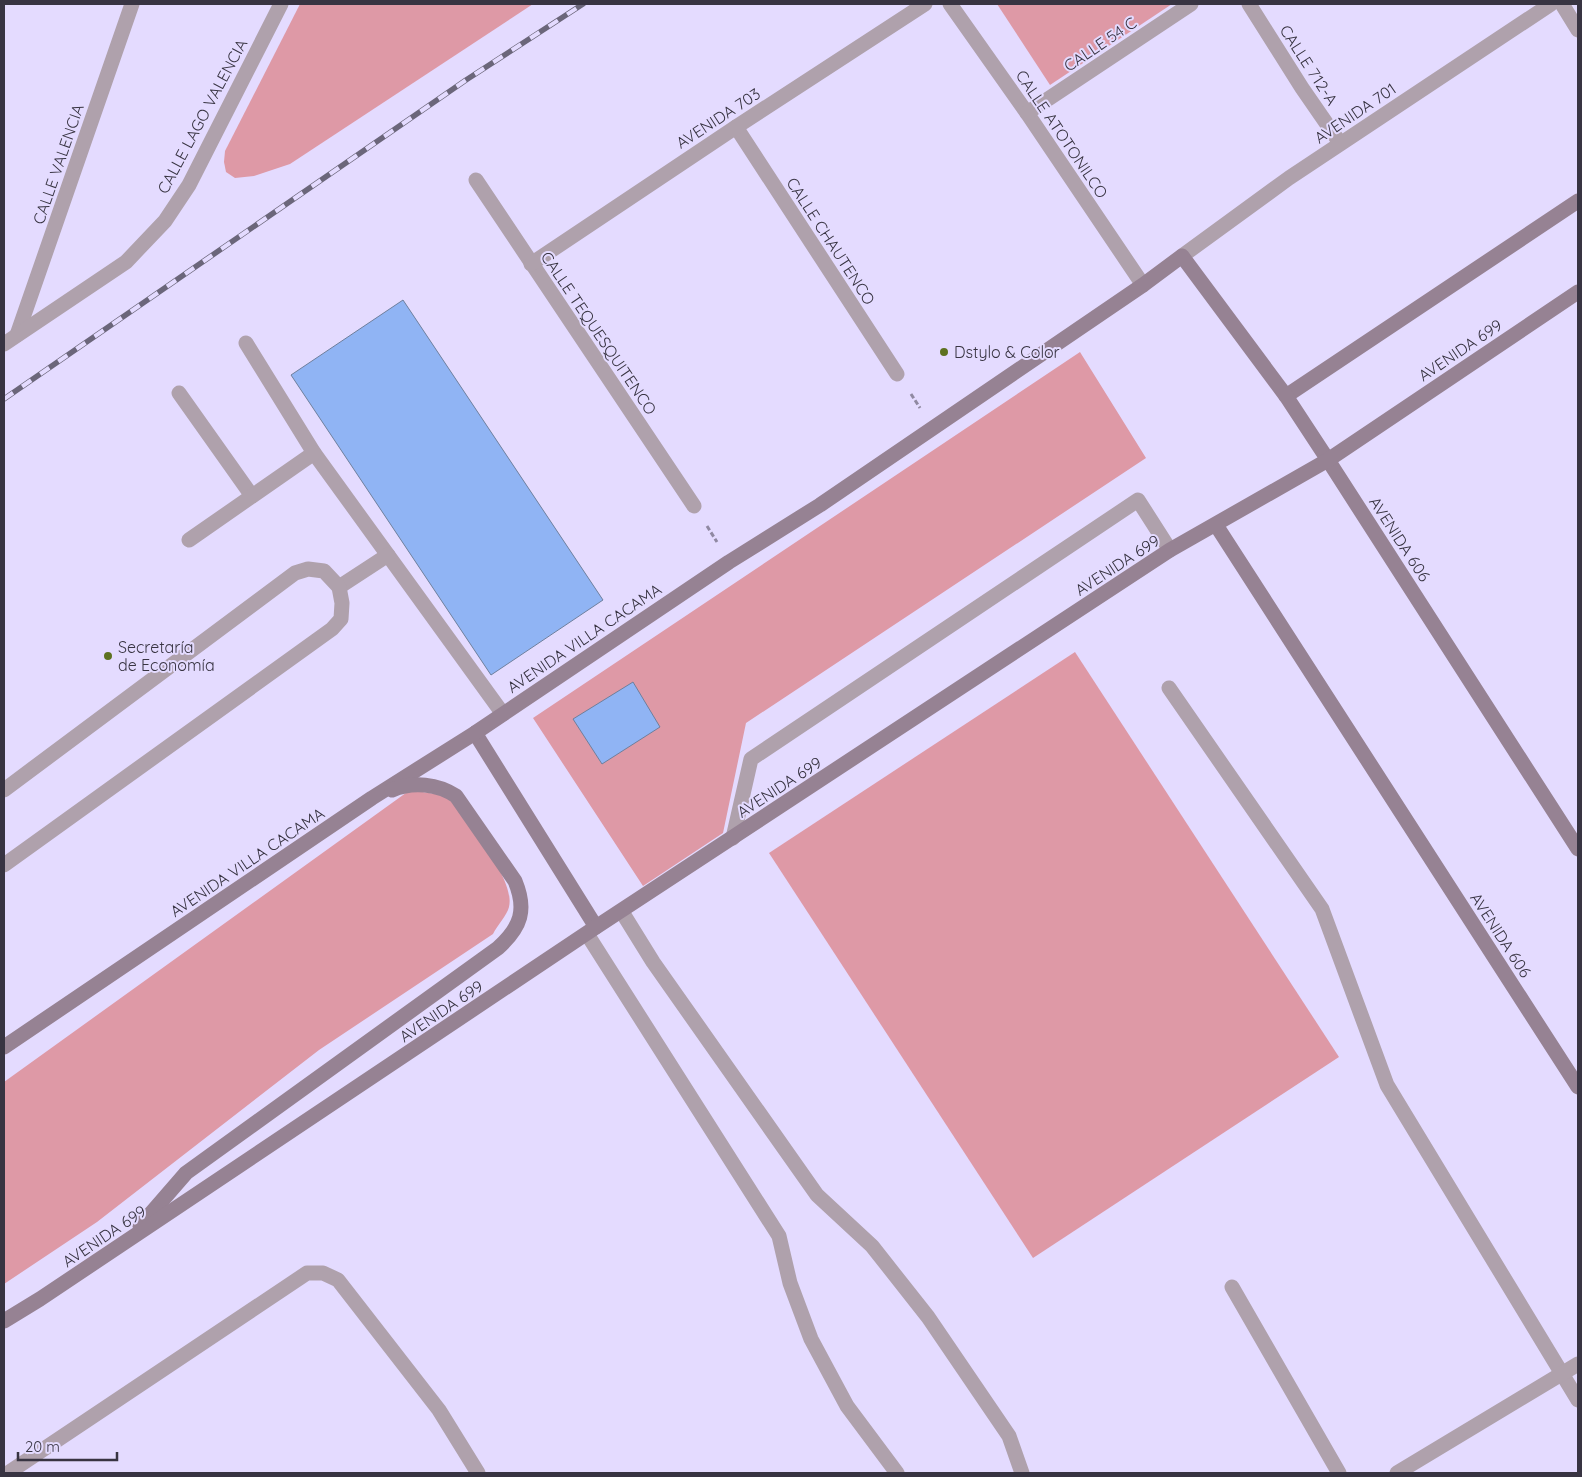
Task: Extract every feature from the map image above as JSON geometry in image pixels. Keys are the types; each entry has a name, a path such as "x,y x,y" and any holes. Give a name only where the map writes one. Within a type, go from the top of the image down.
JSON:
{"street":[{"name":"CALLE VALENCIA","path":"17,335 132,4"},
{"name":"CALLE LAGO VALENCIA","path":"4,344 126,262 165,221 189,185 281,4"},
{"name":"AVENIDA 703","path":"531,264 925,4"},
{"name":"CALLE ATOTONILCO","path":"950,4 1027,113 1143,285"},
{"name":"CALLE 54 C","path":"1027,113 1192,4"},
{"name":"CALLE 712-A","path":"1249,4 1302,88 1340,143"},
{"name":"AVENIDA 701","path":"1182,256 1340,143 1551,4"},
{"path":"1562,4 1578,30"},
{"name":"CALLE CHAUTENCO","path":"736,127 897,374"},
{"name":"CALLE TEQUESQUITENCO","path":"476,180 694,506"},
{"path":"1286,396 1578,201"},
{"name":"AVENIDA VILLA CACAMA","path":"4,1047 372,798 475,733 729,562 820,505 1143,285 1182,256"},
{"name":"AVENIDA 606","path":"1182,256 1286,396 1578,849"},
{"name":"AVENIDA 699","path":"4,1321 126,1242 591,931 1170,550 1328,460 1578,292"},
{"path":"246,343 314,453 502,714"},
{"path":"179,393 252,496"},
{"path":"189,540 314,453"},
{"path":"733,838 751,759 1138,500 1170,550"},
{"name":"AVENIDA 606","path":"1216,525 1578,1087"},
{"path":"338,587 388,555"},
{"path":"4,790 295,573 308,569 324,571 338,587 342,603 341,619 332,629 4,865"},
{"path":"1169,688 1322,909 1387,1085 1578,1400"},
{"path":"475,733 591,931 779,1236 790,1283 811,1339 847,1406 897,1473"},
{"path":"126,1242 186,1174 498,948 510,937 518,923 522,906 520,893 515,881 456,796 445,788 431,784 399,787 372,798"},
{"path":"622,912 653,962 817,1194 872,1246 928,1316 1009,1436 1022,1473"},
{"path":"8,1473 307,1273 323,1273 338,1280 439,1410 478,1473"},
{"path":"1232,1287 1339,1473"},
{"path":"1397,1473 1578,1364"}],"path":[{"path":"897,374 933,427"},
{"path":"694,506 729,562"}],"shaded area":[{"path":"300,4 533,4 290,164 254,176 235,178 226,172 224,162 225,151"},
{"path":"997,4 1172,4 1050,85"},
{"path":"1080,352 1146,458 746,723 723,833 643,886 533,718"},
{"path":"1075,652 1339,1057 1033,1258 769,853"},
{"path":"410,790 448,796 497,866 505,881 509,895 509,907 493,934 319,1050 97,1222 4,1284 4,1082"}],"building":[{"path":"403,300 603,600 491,675 291,375"},
{"path":"633,682 660,727 602,764 573,719"}],"railway":[{"path":"4,399 466,80 583,4"}],"place":[{"name":"Dstylo & Color","path":"944,352"},
{"name":"Secretaría de Economía","path":"108,656"}]}
